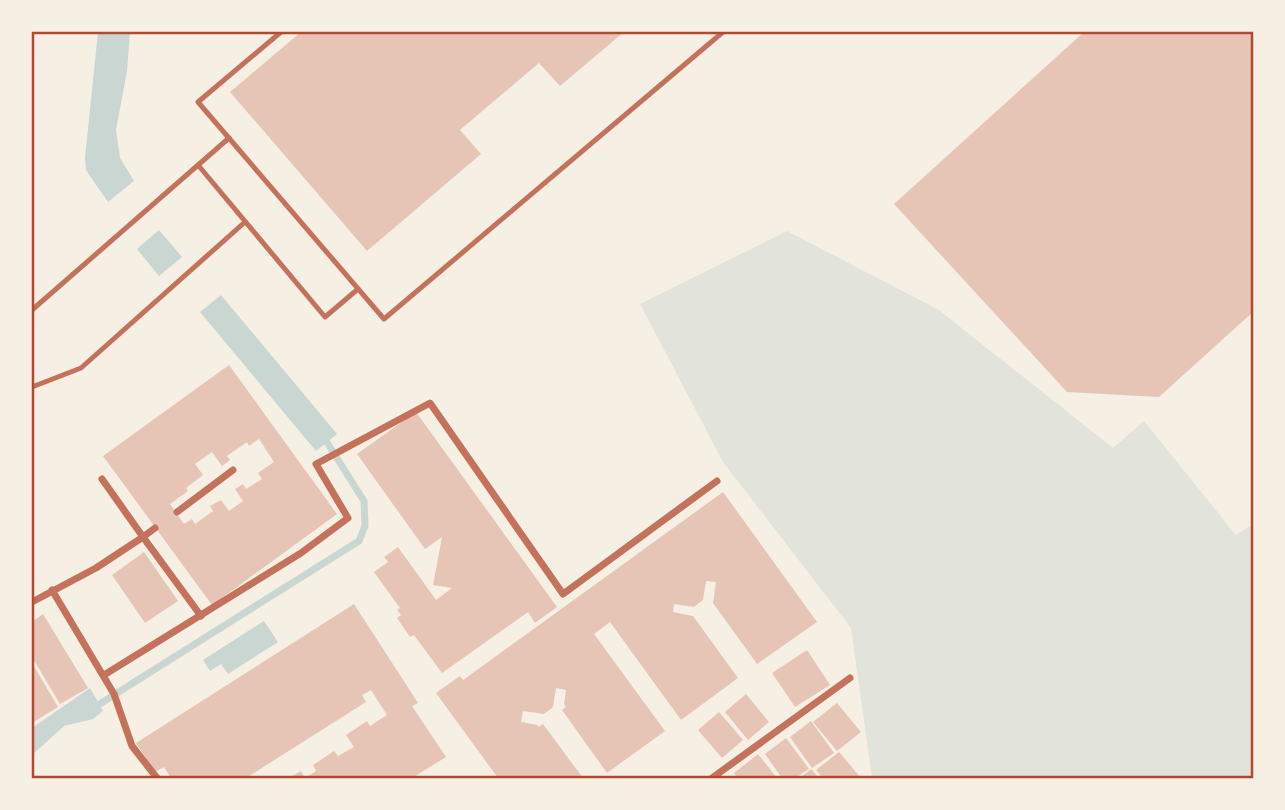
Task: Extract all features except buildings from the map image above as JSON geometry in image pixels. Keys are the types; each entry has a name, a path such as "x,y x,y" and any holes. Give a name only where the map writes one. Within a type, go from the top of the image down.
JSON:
{"street":[{"path":"104,675 301,552 348,518 316,464 430,403 563,594 717,481"},
{"path":"177,512 233,470"},
{"path":"103,479 201,616"},
{"path":"32,603 96,568 155,528"},
{"path":"52,590 114,694 132,746 157,779"},
{"path":"712,779 850,678"}],"lane":[{"path":"281,32 198,102 384,319 723,32"},
{"path":"32,310 229,138"},
{"path":"198,165 325,317 358,289"},
{"path":"32,387 80,368 245,222"}],"shaded area":[{"path":"98,32 130,32 127,71 116,130 120,158 134,181 108,202 86,170 85,158"},
{"path":"159,230 182,257 159,276 137,249"},
{"path":"787,231 939,310 1113,448 1144,421 1236,535 1253,524 1253,778 872,778 851,628 723,462 640,304"},
{"path":"221,295 337,434 316,451 200,312"},
{"path":"264,621 278,642 228,674 221,664 210,671 203,660"},
{"path":"90,688 103,711 93,719 64,726 32,755 32,728"}],"waterway":[{"path":"92,703 98,705 359,541 365,526 364,501 323,436"}]}
